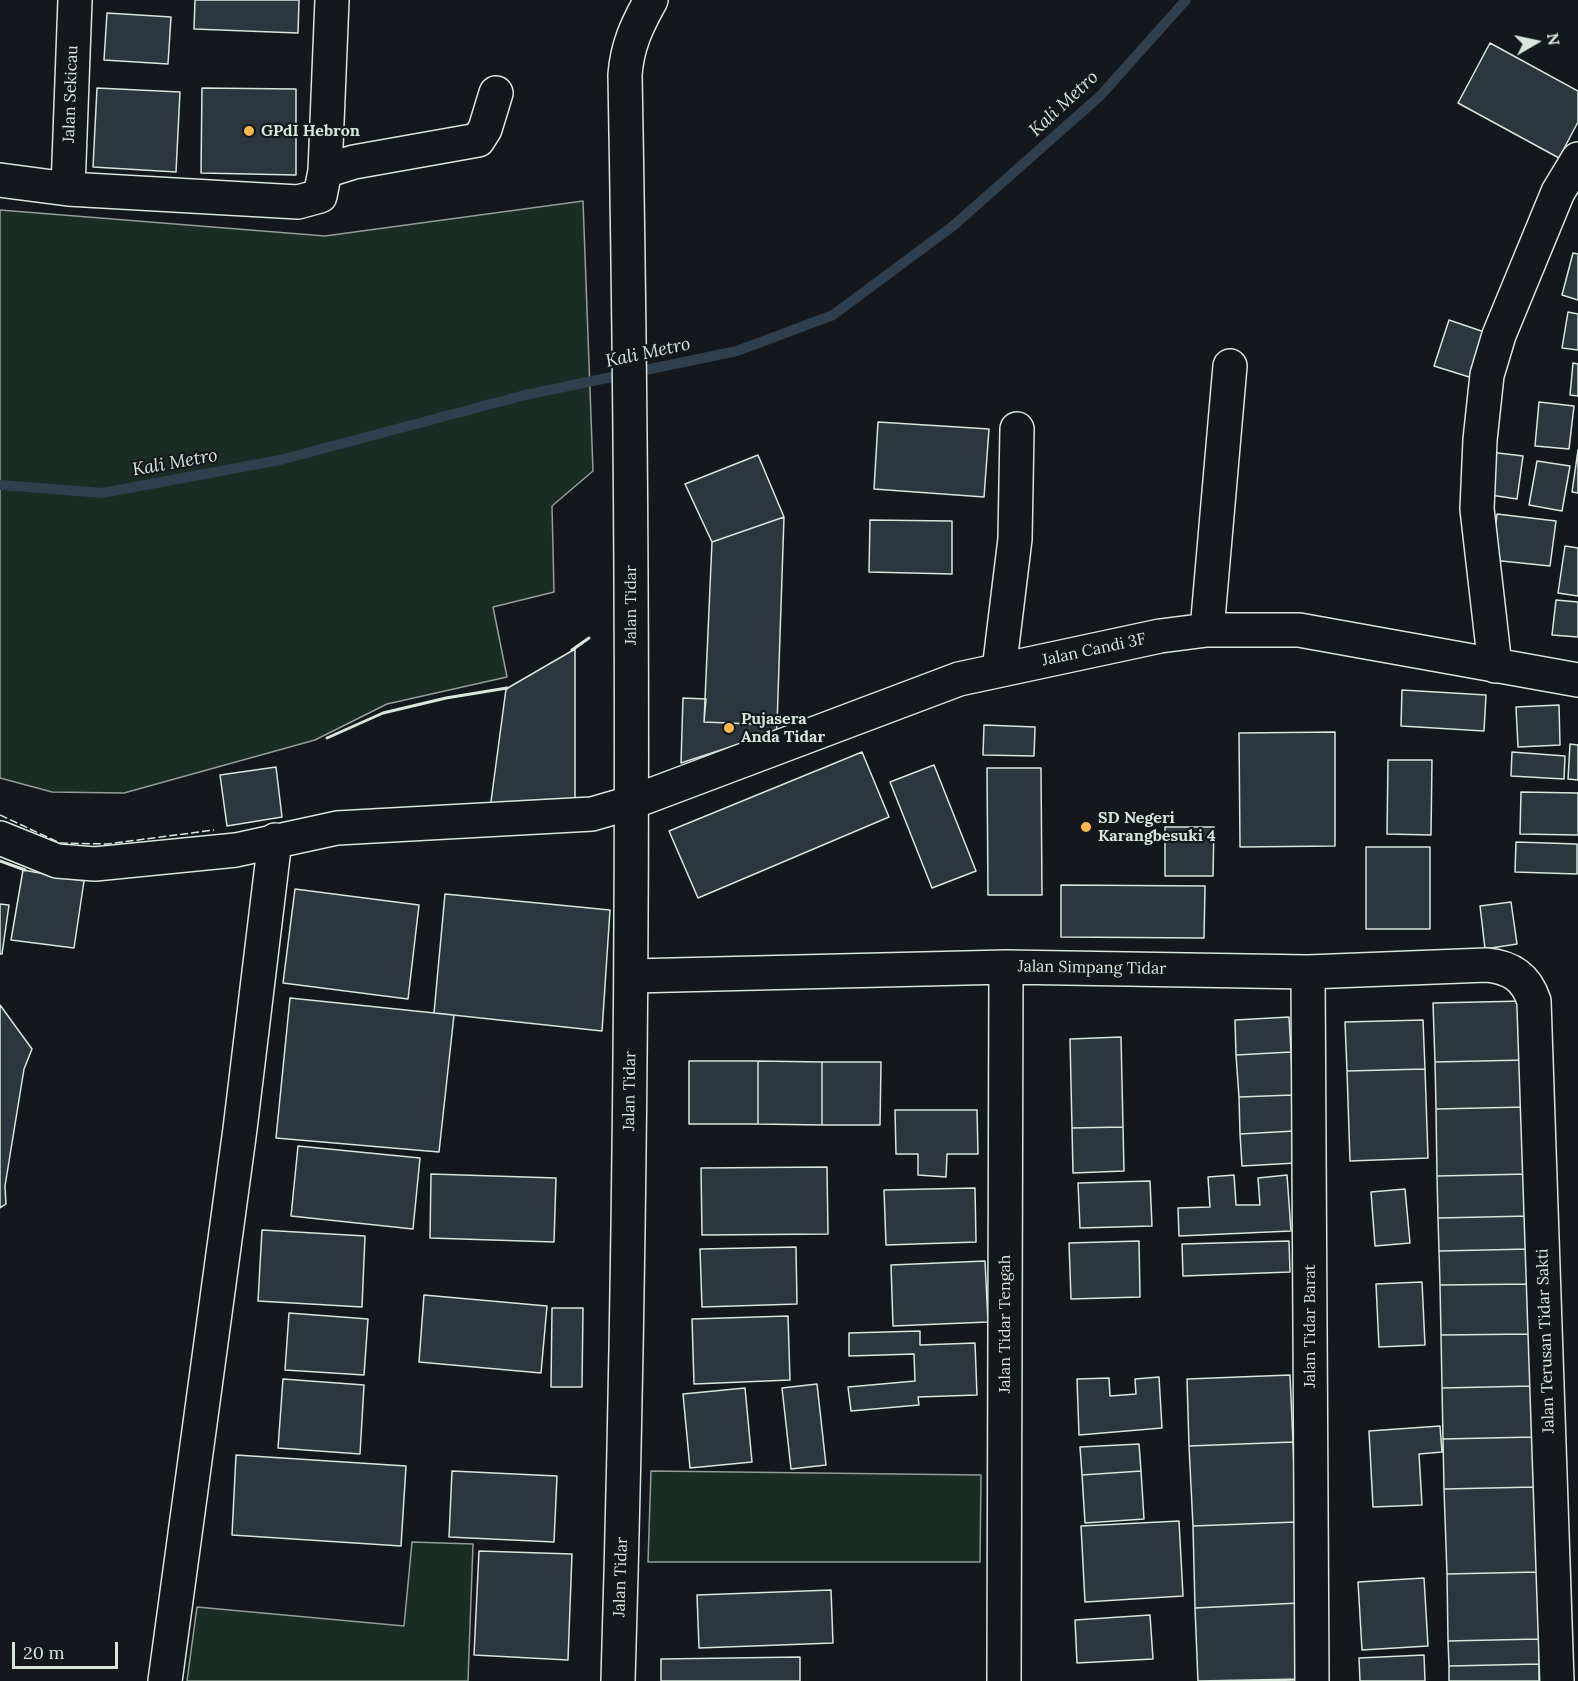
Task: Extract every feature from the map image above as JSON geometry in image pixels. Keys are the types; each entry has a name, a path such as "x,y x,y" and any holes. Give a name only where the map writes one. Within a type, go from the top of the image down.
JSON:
{"street":[{"name":"Jalan Sekicau","path":"68,189 75,0"},
{"path":"0,180 68,189 298,202 320,196 325,171 332,0"},
{"name":"Jalan Tidar","path":"618,1681 632,976 625,96 626,52 634,31 651,0"},
{"path":"325,171 354,162 478,140 485,129 496,93"},
{"path":"1495,666 1477,509 1480,440 1487,375 1499,335 1558,192 1578,159"},
{"path":"1207,630 1230,366"},
{"path":"999,669 1015,539 1017,429"},
{"name":"Jalan Candi 3F","path":"0,838 57,861 74,864 236,850 337,828 592,814 630,803 959,679 1160,636 1207,630 1299,630 1578,680"},
{"path":"165,1681 240,1129 275,840"},
{"name":"Jalan Simpang Tidar","path":"632,976 1006,967 1308,972 1501,966 1522,978 1534,1001"},
{"name":"Jalan Tidar Tengah","path":"1004,1681 1006,967"},
{"name":"Jalan Tidar Barat","path":"1308,972 1312,1681"},
{"name":"Jalan Terusan Tidar Sakti","path":"1534,1001 1557,1681"}],"green space":[{"path":"583,201 593,471 552,506 554,592 493,607 507,677 387,704 315,740 124,793 52,792 0,778 0,210 325,236"},
{"path":"651,1471 981,1475 980,1562 648,1562"},
{"path":"412,1542 473,1544 468,1681 187,1681 197,1607 404,1626"}],"building":[{"path":"195,0 299,0 298,33 194,29"},
{"path":"107,13 171,17 168,64 104,60"},
{"path":"1490,43 1578,91 1578,122 1559,158 1458,103"},
{"path":"97,88 180,92 176,172 93,167"},
{"name":"GPdI Hebron","path":"202,88 296,89 296,175 201,173"},
{"path":"1573,253 1578,254 1578,300 1562,295"},
{"path":"1568,312 1578,314 1578,350 1562,348"},
{"path":"1449,320 1496,336 1482,381 1434,366"},
{"path":"1573,363 1578,364 1578,396 1570,395"},
{"path":"1539,402 1574,406 1569,449 1535,446"},
{"path":"878,422 989,429 984,497 874,489"},
{"path":"1578,450 1578,493 1572,492"},
{"path":"1490,452 1523,456 1517,499 1484,494"},
{"path":"758,455 784,517 712,542 685,484"},
{"path":"1537,461 1570,466 1562,511 1529,505"},
{"path":"1497,514 1556,521 1550,566 1492,560"},
{"path":"784,517 777,725 704,722 712,542"},
{"path":"870,520 952,521 952,574 869,572"},
{"path":"1565,546 1578,548 1578,596 1558,593"},
{"path":"1556,600 1578,602 1578,637 1552,635"},
{"path":"575,649 575,803 490,809 506,689"},
{"path":"1402,690 1486,695 1484,731 1401,726"},
{"name":"Pujasera Anda Tidar","path":"683,698 706,699 704,722 777,725 776,732 681,763"},
{"path":"1559,705 1560,745 1518,747 1516,707"},
{"path":"984,725 1035,727 1034,756 983,755"},
{"path":"1335,732 1335,846 1240,847 1239,733"},
{"path":"1570,744 1578,745 1578,780 1568,779"},
{"path":"862,752 889,817 698,898 669,831"},
{"path":"1512,752 1565,756 1564,779 1511,776"},
{"path":"1388,760 1432,760 1431,835 1387,834"},
{"path":"934,765 976,871 932,888 890,782"},
{"path":"276,767 282,817 227,826 220,775"},
{"path":"987,768 1041,768 1042,895 988,895"},
{"path":"1521,792 1578,793 1578,835 1520,834"},
{"path":"1165,827 1214,827 1213,876 1165,876"},
{"path":"1516,842 1577,844 1577,874 1515,872"},
{"path":"1366,847 1430,847 1430,929 1366,929"},
{"path":"23,870 84,881 74,948 11,940"},
{"path":"1061,885 1205,886 1204,938 1061,937"},
{"path":"295,889 419,905 408,999 283,983"},
{"path":"445,894 610,910 602,1031 434,1013"},
{"path":"1511,902 1517,944 1485,949 1480,906"},
{"path":"0,904 9,905 2,954 0,954"},
{"path":"290,998 454,1015 439,1152 276,1138"},
{"path":"1524,1001 1525,1060 1435,1062 1433,1003"},
{"path":"0,1005 32,1049 24,1069 5,1186 6,1204 0,1208"},
{"path":"1289,1017 1291,1052 1236,1055 1235,1020"},
{"path":"1423,1020 1425,1069 1347,1071 1345,1022"},
{"path":"1121,1037 1123,1127 1072,1128 1070,1039"},
{"path":"1291,1052 1293,1095 1239,1097 1236,1055"},
{"path":"1525,1060 1526,1107 1436,1109 1435,1062"},
{"path":"689,1061 758,1061 758,1124 689,1124"},
{"path":"758,1061 822,1062 822,1125 758,1124"},
{"path":"822,1062 881,1062 880,1125 822,1125"},
{"path":"1425,1069 1428,1158 1350,1161 1347,1071"},
{"path":"1293,1095 1294,1131 1240,1134 1239,1097"},
{"path":"1526,1107 1528,1174 1437,1176 1436,1109"},
{"path":"895,1110 977,1110 978,1154 947,1154 946,1177 918,1175 918,1154 896,1154"},
{"path":"1123,1127 1124,1171 1073,1173 1072,1128"},
{"path":"1294,1131 1296,1163 1242,1166 1240,1134"},
{"path":"298,1146 420,1158 413,1229 291,1216"},
{"path":"827,1167 828,1234 702,1235 701,1168"},
{"path":"431,1174 556,1178 554,1242 430,1238"},
{"path":"1528,1174 1529,1216 1438,1218 1437,1176"},
{"path":"1234,1175 1236,1205 1260,1205 1258,1178 1287,1175 1291,1231 1179,1236 1178,1208 1210,1207 1208,1177"},
{"path":"1150,1181 1152,1226 1080,1228 1078,1183"},
{"path":"975,1188 976,1242 886,1245 884,1190"},
{"path":"1405,1189 1410,1243 1375,1246 1371,1192"},
{"path":"1529,1216 1530,1249 1439,1251 1438,1218"},
{"path":"262,1230 365,1236 362,1307 258,1301"},
{"path":"1139,1241 1140,1297 1071,1299 1069,1243"},
{"path":"1289,1241 1290,1272 1183,1276 1182,1244"},
{"path":"796,1247 797,1304 702,1307 700,1249"},
{"path":"1530,1249 1530,1284 1440,1285 1439,1251"},
{"path":"985,1261 988,1322 893,1326 891,1265"},
{"path":"1422,1282 1425,1345 1379,1347 1376,1284"},
{"path":"1530,1284 1531,1334 1441,1335 1440,1285"},
{"path":"424,1295 547,1306 541,1373 419,1362"},
{"path":"552,1308 583,1308 582,1387 551,1387"},
{"path":"289,1313 368,1319 364,1375 285,1370"},
{"path":"788,1316 790,1380 694,1384 692,1319"},
{"path":"920,1331 920,1345 975,1343 977,1395 918,1397 919,1405 851,1411 848,1387 915,1381 914,1354 849,1356 849,1333"},
{"path":"1531,1334 1532,1386 1442,1388 1441,1335"},
{"path":"1290,1375 1293,1442 1189,1446 1187,1379"},
{"path":"1159,1377 1162,1428 1079,1435 1077,1379 1109,1378 1110,1396 1136,1394 1135,1379"},
{"path":"283,1379 364,1385 360,1454 278,1448"},
{"path":"817,1384 826,1465 791,1469 782,1388"},
{"path":"1532,1386 1534,1437 1443,1439 1442,1388"},
{"path":"745,1388 752,1462 690,1468 683,1394"},
{"path":"1440,1426 1442,1452 1419,1454 1422,1505 1373,1507 1369,1431"},
{"path":"1534,1437 1535,1487 1444,1489 1443,1439"},
{"path":"1293,1442 1296,1522 1193,1526 1189,1446"},
{"path":"1139,1444 1141,1471 1082,1475 1080,1447"},
{"path":"236,1455 406,1466 401,1546 232,1535"},
{"path":"452,1471 557,1476 554,1542 449,1537"},
{"path":"1141,1471 1144,1519 1085,1523 1082,1475"},
{"path":"1535,1487 1537,1572 1447,1574 1444,1489"},
{"path":"1179,1521 1183,1596 1085,1602 1081,1526"},
{"path":"1296,1522 1299,1603 1195,1608 1193,1526"},
{"path":"479,1551 572,1554 568,1660 474,1655"},
{"path":"1537,1572 1539,1639 1448,1641 1447,1574"},
{"path":"1424,1578 1428,1646 1362,1650 1358,1582"},
{"path":"831,1590 833,1643 699,1648 697,1595"},
{"path":"1299,1603 1302,1679 1198,1681 1195,1608"},
{"path":"1150,1615 1153,1659 1077,1663 1075,1620"},
{"path":"1539,1639 1539,1664 1449,1666 1448,1641"},
{"path":"1424,1655 1425,1681 1360,1681 1359,1658"},
{"path":"800,1657 800,1681 661,1681 661,1659"},
{"path":"1539,1664 1539,1681 1449,1681 1449,1666"},
{"path":"1302,1679 1302,1681 1235,1681"}],"waterway":[{"name":"Kali Metro","path":"0,485 102,493 280,460 525,395 737,351 833,315 953,226 1100,96 1186,0"}],"fence":[{"path":"0,815 60,843 107,844 214,830"}],"wall":[{"path":"572,650 589,638"},
{"path":"327,738 383,713 446,698 507,688"},
{"path":"0,861 25,870"}],"place":[{"name":"GPdI Hebron","path":"249,131"},
{"name":"Pujasera Anda Tidar","path":"729,728"},
{"name":"SD Negeri Karangbesuki 4","path":"1086,827"}]}
